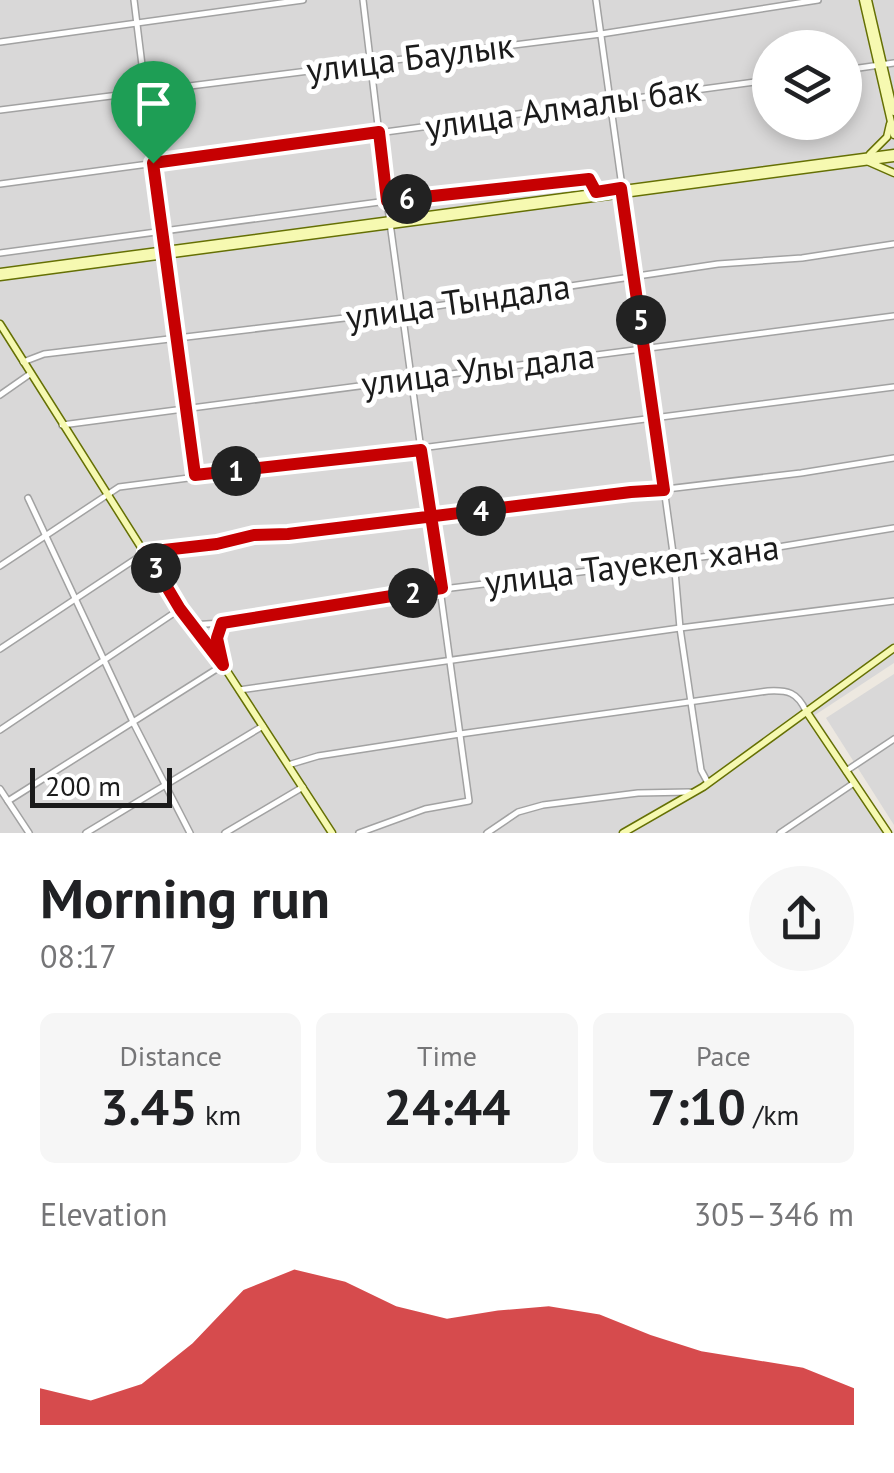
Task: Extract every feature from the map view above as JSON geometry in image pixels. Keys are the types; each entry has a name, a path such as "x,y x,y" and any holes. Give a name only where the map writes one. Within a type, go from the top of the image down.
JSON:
{"street":[{"path":"134,0 195,475"},
{"path":"0,42 303,0"},
{"path":"359,833 425,810 469,801 362,0"},
{"path":"596,0 690,702 701,770 708,783"},
{"name":"улица Баулык","path":"0,110 601,34 818,0"},
{"path":"866,0 894,134"},
{"path":"862,68 894,64"},
{"name":"улица Алмалы бак","path":"0,184 752,82"},
{"path":"862,159 875,152 888,137 892,115"},
{"path":"0,274 894,155"},
{"path":"862,159 894,172"},
{"path":"0,253 387,201 589,179 596,192"},
{"path":"390,222 621,191"},
{"name":"улица Тындала","path":"23,362 44,354 176,336 403,311 718,264 802,258 894,244"},
{"name":"улица Улы дала","path":"62,425 894,316"},
{"path":"0,324 180,609 223,665 332,833"},
{"path":"0,394 30,374"},
{"path":"0,566 119,487 894,387"},
{"path":"0,648 146,552 181,550 254,535 664,490 894,458"},
{"path":"28,498 190,833"},
{"name":"улица Тауекел хана","path":"191,624 222,623 442,588 894,528"},
{"path":"239,690 894,602"},
{"path":"0,730 180,609"},
{"path":"222,623 217,638 223,665"},
{"path":"622,833 708,783 894,648"},
{"path":"8,801 223,665"},
{"path":"288,766 318,756 460,734 787,690 800,698 888,833"},
{"path":"86,833 264,726"},
{"path":"846,772 894,738"},
{"path":"780,833 854,783"},
{"path":"226,833 303,787"},
{"path":"0,789 29,833"},
{"path":"486,833 518,812 544,805 638,793 694,792"}],"shaded area":[{"path":"0,0 894,0 894,663 815,715 891,833 0,833"},
{"path":"894,674 894,825 826,718"}],"route":[{"path":"153,163 195,475 421,450 431,517 442,588 222,623 217,638 223,665 180,609 146,552 217,544 254,535 288,534 431,517 631,492 664,490 621,188 596,192 589,179 387,201 379,132 153,163"}]}
